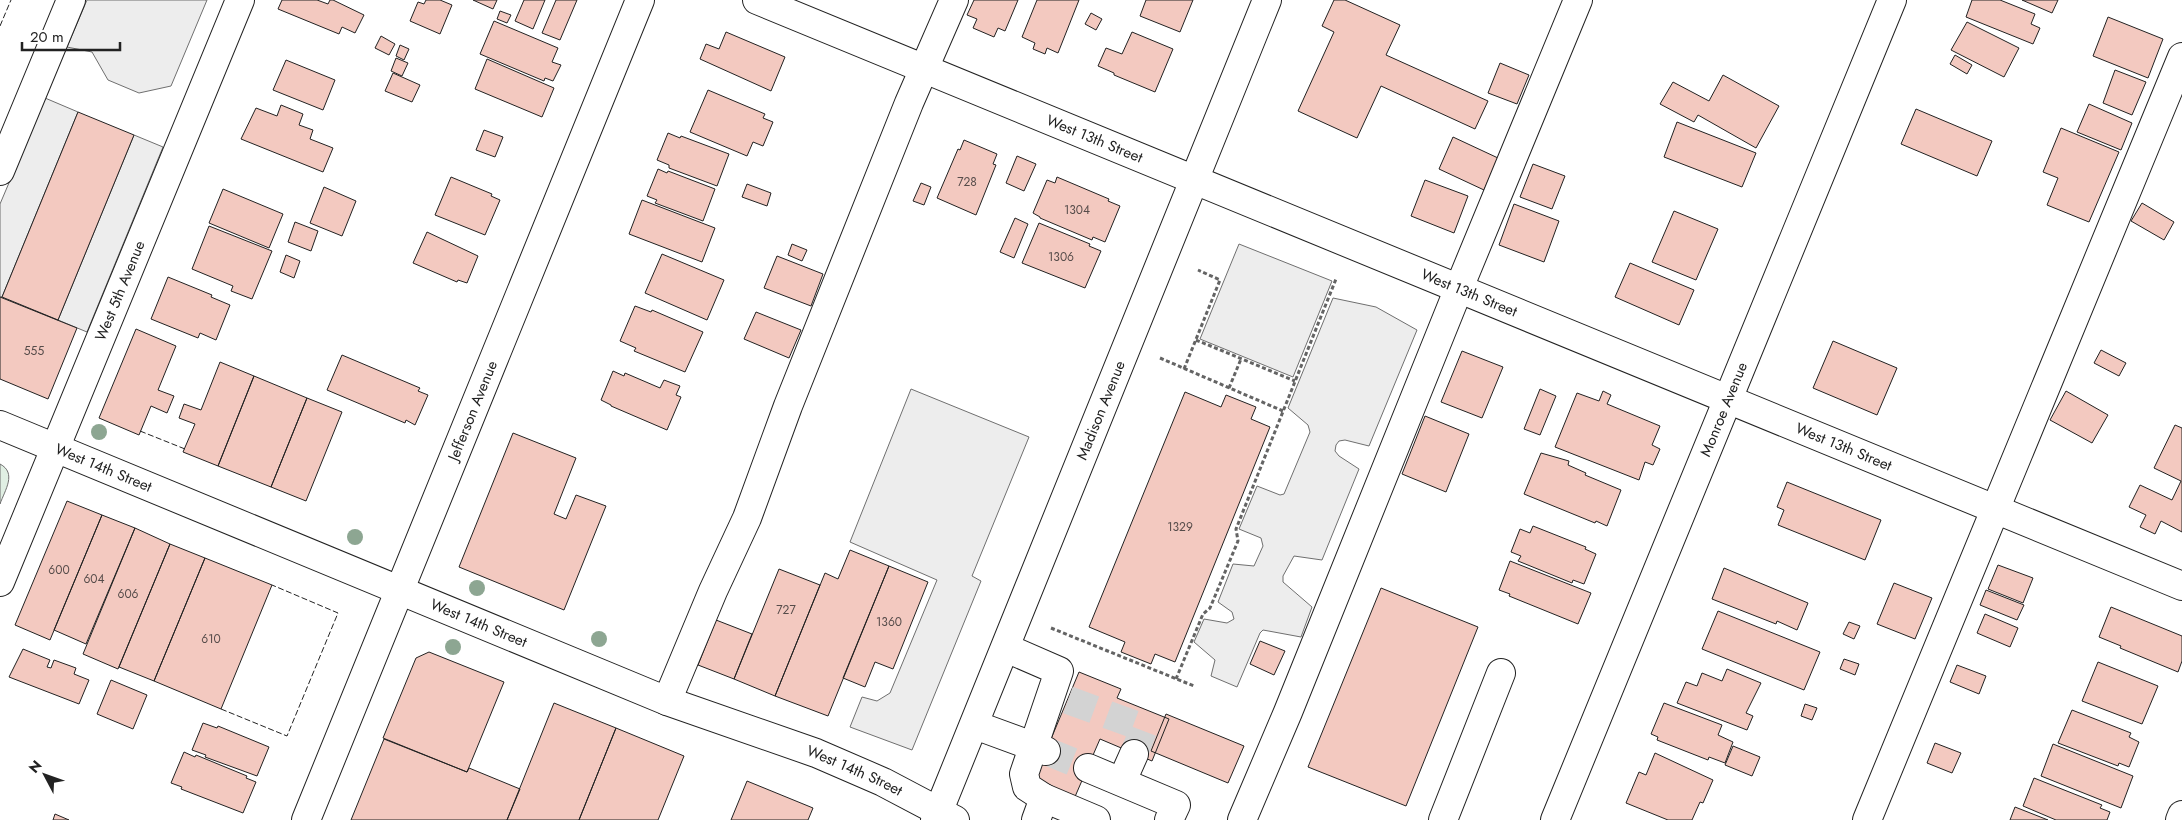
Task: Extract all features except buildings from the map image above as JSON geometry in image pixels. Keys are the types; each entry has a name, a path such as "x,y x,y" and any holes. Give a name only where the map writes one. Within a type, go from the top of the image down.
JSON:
{"street":[{"path":"0,171 71,0"},
{"name":"West 5th Avenue","path":"0,582 240,0"},
{"name":"Jefferson Avenue","path":"306,820 640,0"},
{"name":"West 13th Street","path":"757,0 923,70 1459,288 2182,586"},
{"path":"667,701 746,518 788,406 923,70 954,0"},
{"name":"Madison Avenue","path":"943,817 975,725 1267,0"},
{"path":"1242,820 1320,635 1459,288 1578,0"},
{"name":"Monroe Avenue","path":"1555,820 1892,0"},
{"path":"1867,820 2182,57"},
{"name":"West 14th Street","path":"0,425 667,701 816,753 883,782 943,817"},
{"path":"1006,648 1059,671 1060,697 1039,748 1024,774 1027,787 1040,809 1096,820"},
{"path":"1443,820 1502,673"},
{"path":"975,725 1039,748"},
{"path":"1122,781 1134,754"},
{"path":"1088,768 1176,805 1170,820"},
{"path":"2180,820 2182,815"}],"path":[{"path":"1184,369 1220,280 1198,270"},
{"path":"1176,679 1203,614 1210,608 1238,541 1236,529 1336,279"},
{"path":"1196,340 1295,381"},
{"path":"1160,358 1283,410"},
{"path":"1229,388 1241,359"},
{"path":"1051,628 1194,686"}],"green space":[{"path":"0,464 8,472 9,477 7,488 0,504"}],"shaded area":[{"path":"87,0 207,0 171,86 139,93 108,80 92,52 67,47"},
{"path":"45,98 78,112 2,297 0,297 0,204"},
{"path":"134,135 163,147 87,332 58,320"},
{"path":"1239,244 1332,281 1293,377 1200,339"},
{"path":"1333,298 1376,307 1417,330 1369,446 1345,440 1339,441 1336,445 1335,451 1339,456 1359,469 1322,560 1294,556 1283,576 1283,582 1312,607 1301,637 1263,630 1237,687 1211,676 1215,660 1194,642 1204,619 1227,623 1234,619 1232,612 1218,602 1233,564 1254,566 1263,546 1261,538 1239,529 1257,486 1280,495 1284,494 1310,432 1308,425 1288,408"},
{"path":"911,389 1029,437 972,576 981,581 912,750 850,727 862,697 877,701 890,693 937,580 850,542"}],"tunnel":[{"path":"1068,700 1144,728 1134,754"},
{"path":"1046,751 1088,768"}],"fence":[{"path":"0,26 11,0"},
{"path":"140,431 185,449"},
{"path":"221,709 287,736 338,613 272,585"}]}
